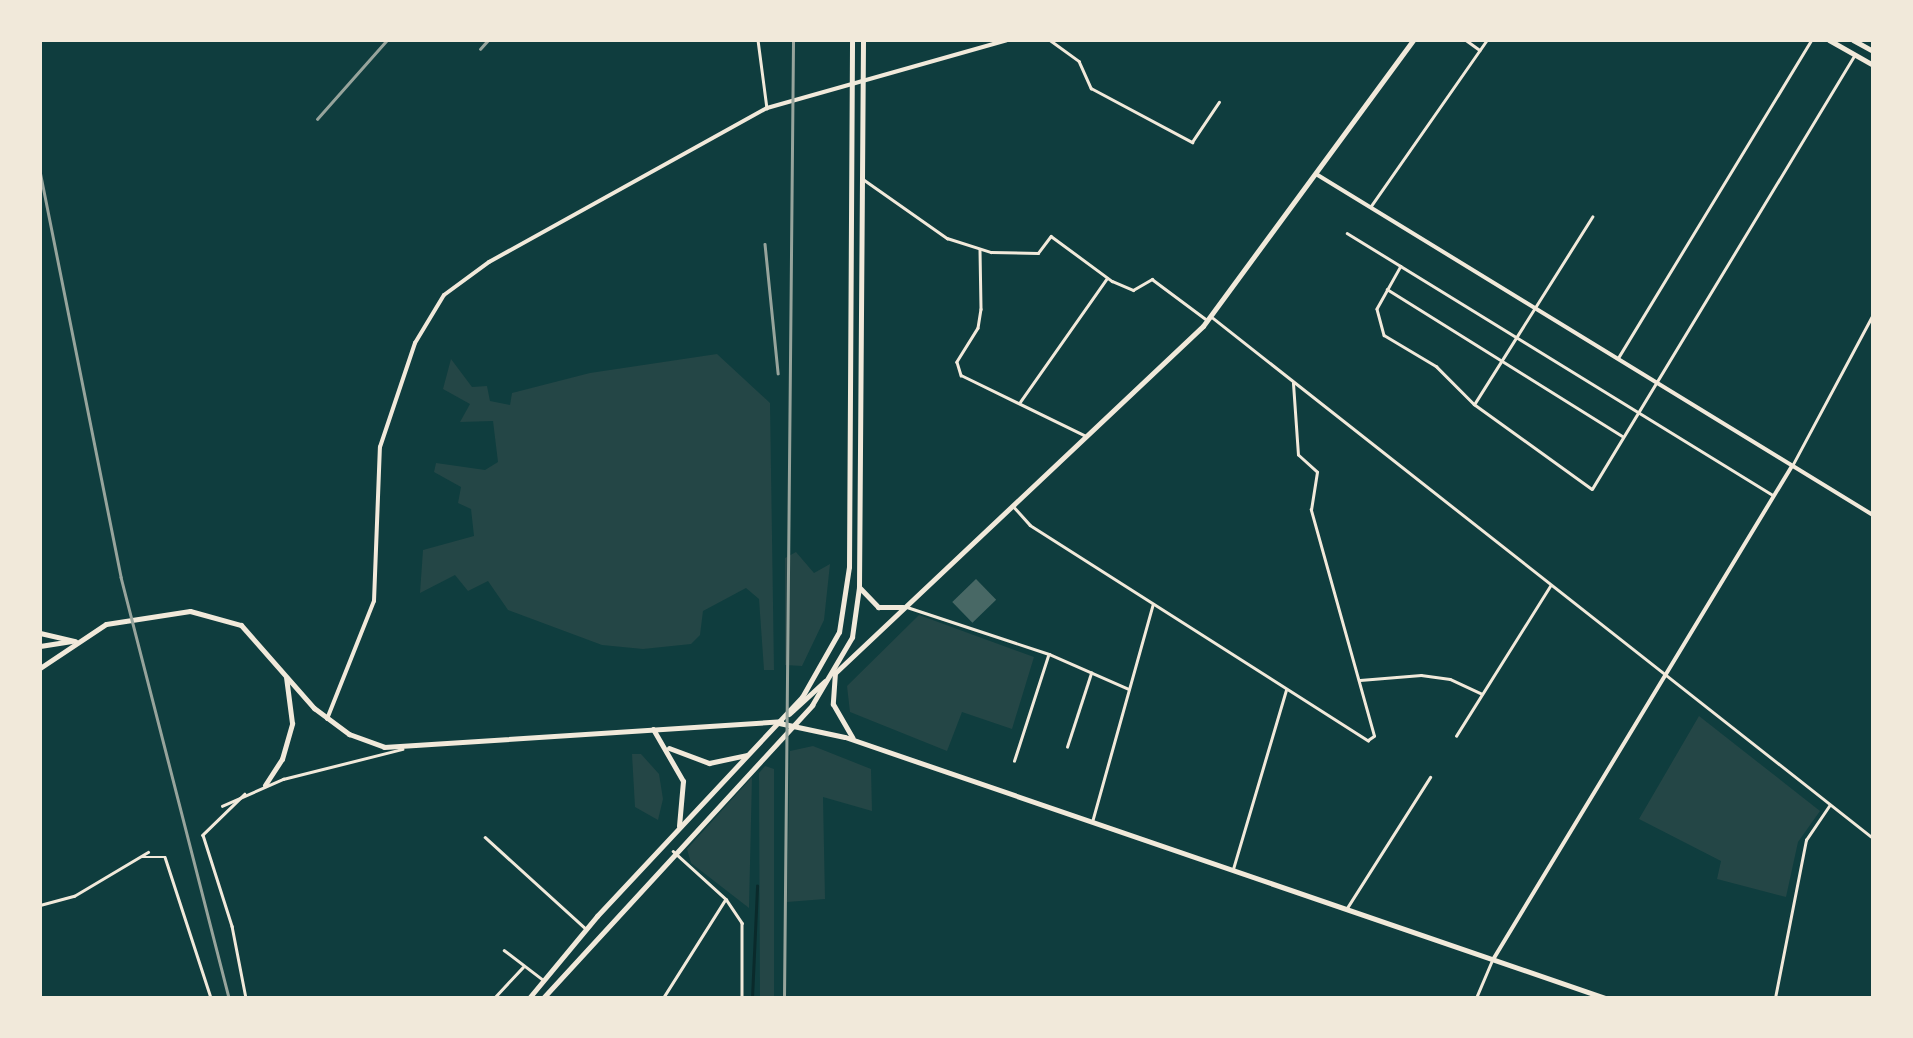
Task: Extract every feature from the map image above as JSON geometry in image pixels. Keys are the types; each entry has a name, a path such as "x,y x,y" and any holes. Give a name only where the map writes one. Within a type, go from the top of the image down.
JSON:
{"main road":[{"path":"779,723 822,670 846,604 852,40"},
{"path":"544,998 673,850 794,725 836,672 856,623 860,586 863,40"},
{"path":"529,998 586,928 746,755 1210,319 1412,40"},
{"path":"1829,40 1873,65"},
{"path":"1854,40 1873,51"},
{"path":"860,586 880,608 906,606"},
{"path":"40,668 99,627 178,611 234,620 327,719 367,743 402,749 652,730 794,725 854,740 1605,998"},
{"path":"40,632 74,641"},
{"path":"40,646 74,641"},
{"path":"265,785 282,760 294,715 280,666"},
{"path":"836,672 833,704 854,740"},
{"path":"652,730 668,747 685,793 678,829"},
{"path":"668,747 710,764 746,755"}],"street":[{"path":"758,40 767,108"},
{"path":"327,719 374,600 380,447 435,305 476,270 767,108 1007,40"},
{"path":"1050,40 1079,61 1091,88 1192,142 1219,102"},
{"path":"1466,40 1480,50"},
{"path":"1370,208 1487,40"},
{"path":"1617,359 1811,40"},
{"path":"1401,266 1376,314 1384,336 1436,366 1474,404 1592,488 1855,55"},
{"path":"1316,174 1873,515"},
{"path":"862,178 914,220 980,248 1038,253 1052,236 1107,278 1133,290 1152,278 1293,382 1873,838"},
{"path":"1474,404 1592,217"},
{"path":"1347,233 1774,496"},
{"path":"980,248 978,328 957,368 1086,436"},
{"path":"1020,403 1107,278"},
{"path":"1387,289 1623,437"},
{"path":"1476,998 1492,960 1792,466 1873,314"},
{"path":"1012,506 1030,525 1368,740 1374,736 1311,510 1317,472 1298,455 1293,382"},
{"path":"1456,736 1551,585"},
{"path":"1092,822 1153,602"},
{"path":"906,606 1049,654 1129,690"},
{"path":"1014,761 1049,654"},
{"path":"1067,747 1091,671"},
{"path":"1358,680 1420,675 1450,679 1482,694"},
{"path":"1232,870 1287,688"},
{"path":"222,806 265,785 402,749"},
{"path":"1346,909 1430,777"},
{"path":"246,794 203,835 232,926 246,998"},
{"path":"1775,998 1806,840 1830,804"},
{"path":"485,837 586,928"},
{"path":"673,850 726,899 742,923 742,998"},
{"path":"40,905 74,896 148,852"},
{"path":"141,857 165,858 211,998"},
{"path":"663,998 726,899"},
{"path":"504,950 543,980"},
{"path":"494,998 524,966"}],"shaded area":[{"path":"717,354 770,403 774,670 764,670 759,599 746,588 703,611 700,635 691,644 643,649 602,645 508,610 488,581 468,591 455,575 420,593 423,550 474,536 471,509 458,503 461,487 434,472 436,463 485,470 498,462 493,421 460,422 470,404 443,389 451,359 472,387 487,386 490,401 510,405 512,393 590,373"},
{"path":"796,552 814,573 830,564 824,620 802,666 785,665 785,558"},
{"path":"919,615 1034,657 1012,729 962,712 947,751 850,712 847,686"},
{"path":"1699,716 1820,811 1798,842 1786,897 1717,879 1721,861 1639,819"},
{"path":"813,746 871,769 872,811 823,797 825,899 787,902 790,751"},
{"path":"632,754 641,754 659,774 663,799 658,820 635,807"},
{"path":"765,766 774,769 774,998 760,998 759,773"},
{"path":"752,777 749,908 691,863 687,849"}],"building":[{"path":"976,579 996,600 972,623 952,602"}],"waterway":[{"path":"752,998 757,886"}],"railway":[{"path":"317,119 387,40"},
{"path":"480,49 488,40"},
{"path":"784,998 793,40"},
{"path":"40,171 121,577 229,998"},
{"path":"765,244 778,373"}]}
